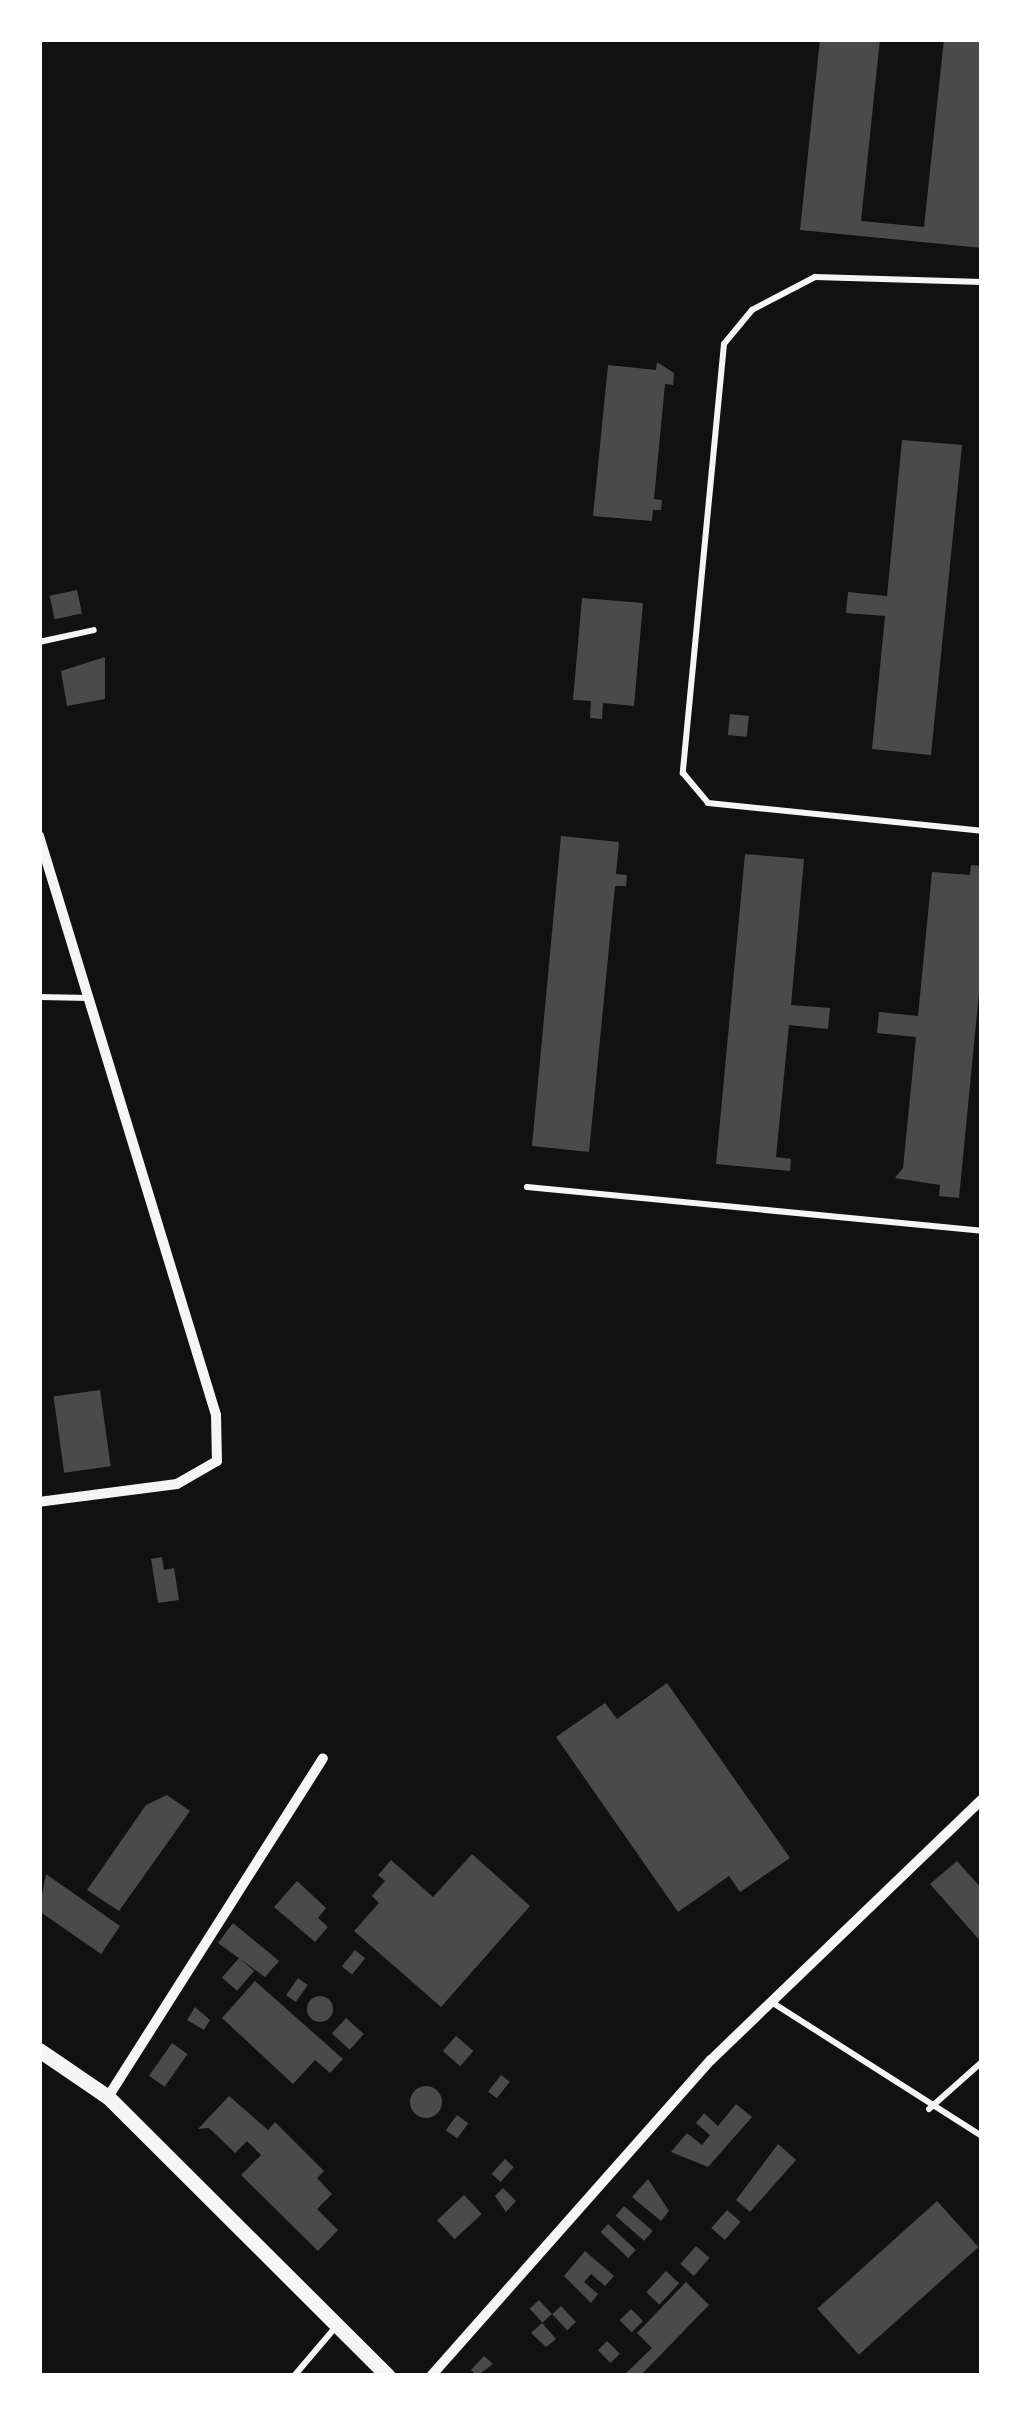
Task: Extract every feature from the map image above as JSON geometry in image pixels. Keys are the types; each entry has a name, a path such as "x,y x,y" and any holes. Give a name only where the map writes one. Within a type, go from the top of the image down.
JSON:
{"main road":[{"path":"39,2050 107,2097 388,2376"}],"street":[{"path":"39,836 216,1415 217,1460 177,1484 39,1502"},
{"path":"107,2097 323,1758"},
{"path":"431,2376 770,2001 982,1799"}],"lane":[{"path":"982,282 814,277 752,310 724,344 683,773 708,803 982,831"},
{"path":"39,642 94,630"},
{"path":"39,998 92,998"},
{"path":"527,1187 982,1231"},
{"path":"770,2001 929,2109 982,2136"},
{"path":"929,2109 982,2062"},
{"path":"294,2376 337,2325"}],"building":[{"path":"820,39 880,39 861,221 924,227 944,39 982,39 982,248 800,230"},
{"path":"657,362 674,373 673,385 665,384 654,499 662,500 661,510 653,510 652,521 593,516 608,365 656,370"},
{"path":"902,440 962,445 931,755 872,749 885,616 846,613 848,592 887,596"},
{"path":"77,590 82,613 55,619 50,596"},
{"path":"582,598 643,603 634,706 603,703 602,719 590,718 591,701 573,700"},
{"path":"105,657 105,699 67,706 61,671"},
{"path":"730,714 749,716 747,737 728,735"},
{"path":"561,836 619,842 616,874 627,875 626,886 615,886 589,1152 532,1146"},
{"path":"745,854 804,859 791,1005 830,1008 828,1029 789,1025 776,1157 791,1159 790,1171 716,1164"},
{"path":"971,865 982,866 982,962 959,1198 939,1196 940,1185 895,1178 903,1168 916,1037 877,1033 879,1012 918,1016 932,872 970,875"},
{"path":"100,1390 111,1466 64,1473 53,1397"},
{"path":"162,1557 164,1570 174,1568 179,1600 158,1603 151,1559"},
{"path":"667,1683 790,1858 740,1892 729,1876 678,1912 556,1737 605,1703 617,1719"},
{"path":"167,1795 190,1811 119,1911 87,1890 146,1805"},
{"path":"472,1854 530,1906 441,2007 354,1931 379,1903 372,1896 385,1881 378,1875 391,1860 433,1897"},
{"path":"957,1861 982,1889 982,1943 930,1884"},
{"path":"46,1874 120,1926 101,1954 39,1911"},
{"path":"297,1881 326,1908 318,1918 328,1927 315,1942 274,1907"},
{"path":"233,1923 279,1961 265,1977 218,1943"},
{"path":"355,1950 365,1958 352,1975 342,1966"},
{"path":"239,1958 254,1971 237,1991 222,1978"},
{"path":"298,1978 308,1985 296,2002 286,1995"},
{"path":"255,1981 343,2059 330,2073 315,2060 293,2084 222,2018"},
{"path":"320,1996 333,2009 320,2022 307,2009"},
{"path":"195,2007 210,2020 204,2030 187,2020"},
{"path":"346,2018 364,2034 350,2050 332,2034"},
{"path":"456,2036 473,2051 460,2066 443,2051"},
{"path":"172,2043 188,2054 165,2087 149,2076"},
{"path":"501,2075 510,2082 497,2098 488,2092"},
{"path":"426,2086 437,2091 442,2102 437,2113 426,2118 415,2113 410,2102 415,2091"},
{"path":"229,2096 268,2130 275,2122 324,2171 317,2178 332,2194 317,2209 338,2230 318,2251 241,2175 261,2155 247,2141 235,2153 209,2128 198,2129"},
{"path":"736,2104 752,2117 708,2167 671,2152 687,2133 702,2145 710,2135 696,2123 704,2113 718,2126"},
{"path":"457,2115 468,2123 457,2139 446,2130"},
{"path":"778,2144 796,2160 750,2212 736,2200"},
{"path":"505,2159 514,2167 501,2182 492,2174"},
{"path":"648,2179 669,2211 661,2221 632,2197"},
{"path":"503,2188 516,2201 506,2212 495,2196"},
{"path":"464,2195 482,2214 455,2239 437,2220"},
{"path":"937,2201 978,2247 859,2355 817,2309"},
{"path":"624,2206 653,2231 644,2241 615,2216"},
{"path":"727,2210 741,2222 725,2240 711,2228"},
{"path":"608,2224 636,2250 628,2258 600,2232"},
{"path":"696,2246 710,2258 694,2276 680,2264"},
{"path":"585,2251 614,2276 605,2286 591,2274 584,2282 598,2294 591,2303 564,2276"},
{"path":"666,2271 679,2283 659,2304 646,2292"},
{"path":"686,2282 709,2305 640,2376 623,2376 652,2348 637,2333"},
{"path":"539,2300 552,2314 542,2323 529,2309"},
{"path":"561,2306 576,2322 567,2330 552,2314"},
{"path":"631,2309 643,2321 632,2332 620,2320"},
{"path":"542,2323 556,2339 546,2347 531,2333"},
{"path":"607,2341 620,2354 611,2363 598,2350"},
{"path":"484,2356 493,2364 477,2376 471,2370"}]}
